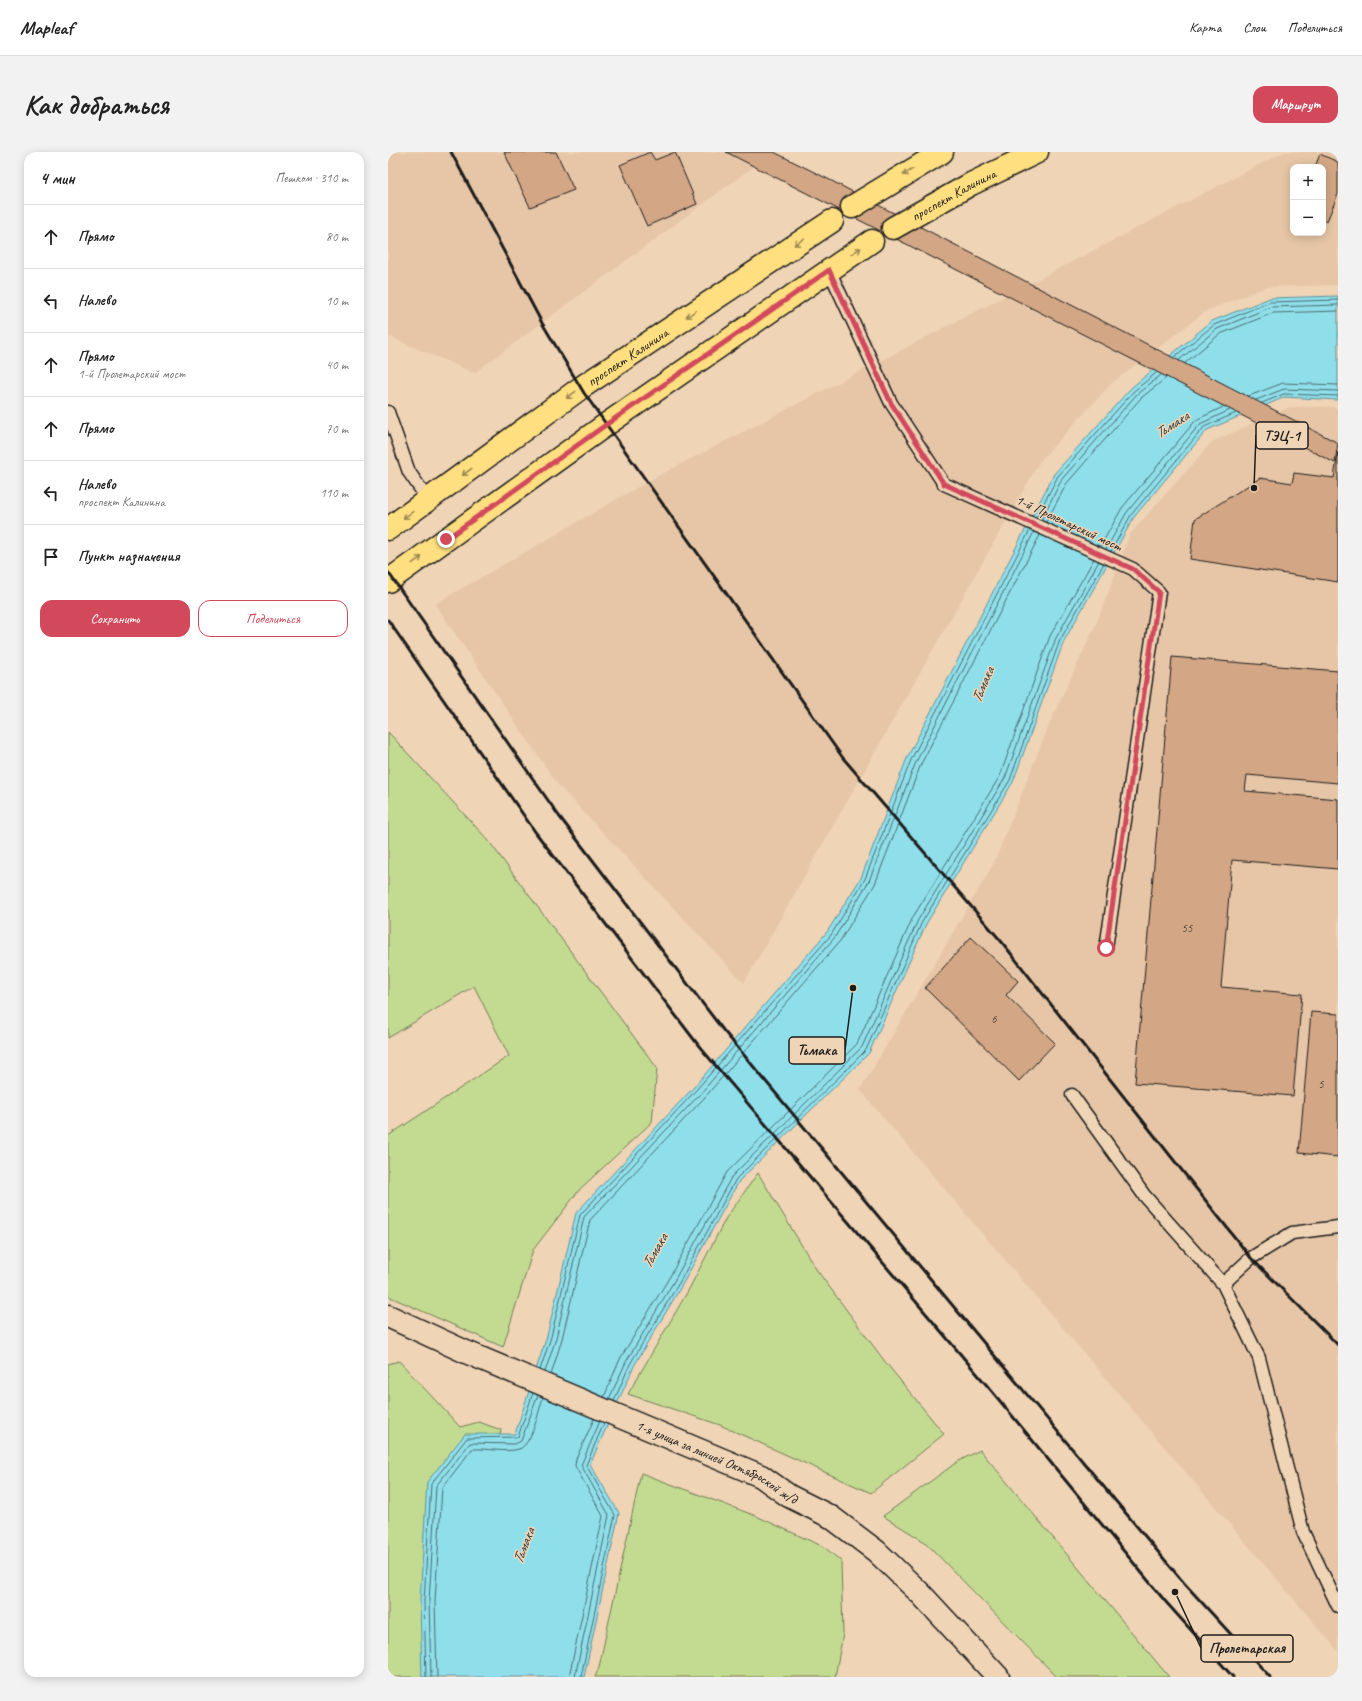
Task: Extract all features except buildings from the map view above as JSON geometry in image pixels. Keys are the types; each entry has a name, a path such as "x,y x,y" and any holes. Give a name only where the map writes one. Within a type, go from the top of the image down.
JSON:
{"main road":[{"path":"852,207 942,152"},
{"name":"проспект Калинина","path":"893,228 972,184 1037,152"},
{"name":"проспект Калинина","path":"388,529 429,501 582,387 832,221"},
{"path":"388,582 620,415 872,241"},
{"name":"1-я улица за линией Октябрьской ж/д","path":"388,1316 466,1352 762,1476 789,1496 838,1522 876,1551 920,1593 998,1677"}],"lane":[{"name":"1-й Пролетарский мост","path":"829,270 891,403 944,484 992,504 1133,569 1159,592 1106,948"},
{"path":"388,412 410,472 429,501"},
{"path":"1072,1095 1144,1195 1223,1284 1259,1358 1303,1532 1338,1606"},
{"path":"1223,1284 1250,1258 1292,1233 1338,1227"}],"shaded area":[{"path":"388,152 773,152 474,373 388,336"},
{"path":"1284,152 1338,152 1338,285 1266,287 1206,311 1112,383 1040,461 744,983 558,785 435,604 654,478"},
{"path":"1290,407 1332,407 1338,409 1338,1651 860,1090 994,863 1051,720 1097,622 1130,534 1212,442"}],"green space":[{"path":"388,732 488,840 657,1068 652,1122 580,1189 533,1250 503,1347 388,1296 388,1136 509,1056 474,986 388,1038"},
{"path":"758,1173 816,1269 886,1363 944,1434 871,1493 720,1425 628,1394 688,1291 726,1218"},
{"path":"399,1361 460,1427 479,1422 501,1430 456,1653 433,1677 388,1677 388,1364"},
{"path":"980,1450 1169,1677 1057,1677 925,1542 883,1516 957,1462"},
{"path":"641,1473 756,1516 824,1547 841,1561 843,1634 835,1677 595,1677 599,1667"}],"water":[{"path":"1338,296 1338,400 1285,397 1207,430 1134,517 1064,641 1013,782 926,924 869,1053 739,1181 682,1285 634,1366 590,1464 619,1513 584,1677 422,1677 420,1601 427,1482 465,1434 515,1434 547,1336 576,1213 694,1087 827,932 861,878 907,758 1054,474 1131,388 1212,321 1270,298"}],"railway":[{"path":"451,152 542,323 584,393 843,758 1001,941 1251,1258 1338,1345"},
{"path":"388,572 559,816 723,1030 1184,1583 1270,1677"},
{"path":"388,620 536,833 699,1046 990,1389 1165,1601 1233,1677"}],"place":[{"name":"ТЭЦ-1","path":"1254,488"},
{"name":"Тьмака","path":"853,988"},
{"name":"Пролетарская","path":"1175,1592"}],"route":[{"path":"446,539 607,424 829,270 891,403 944,484 992,504 1133,569 1159,592 1106,948"}]}
